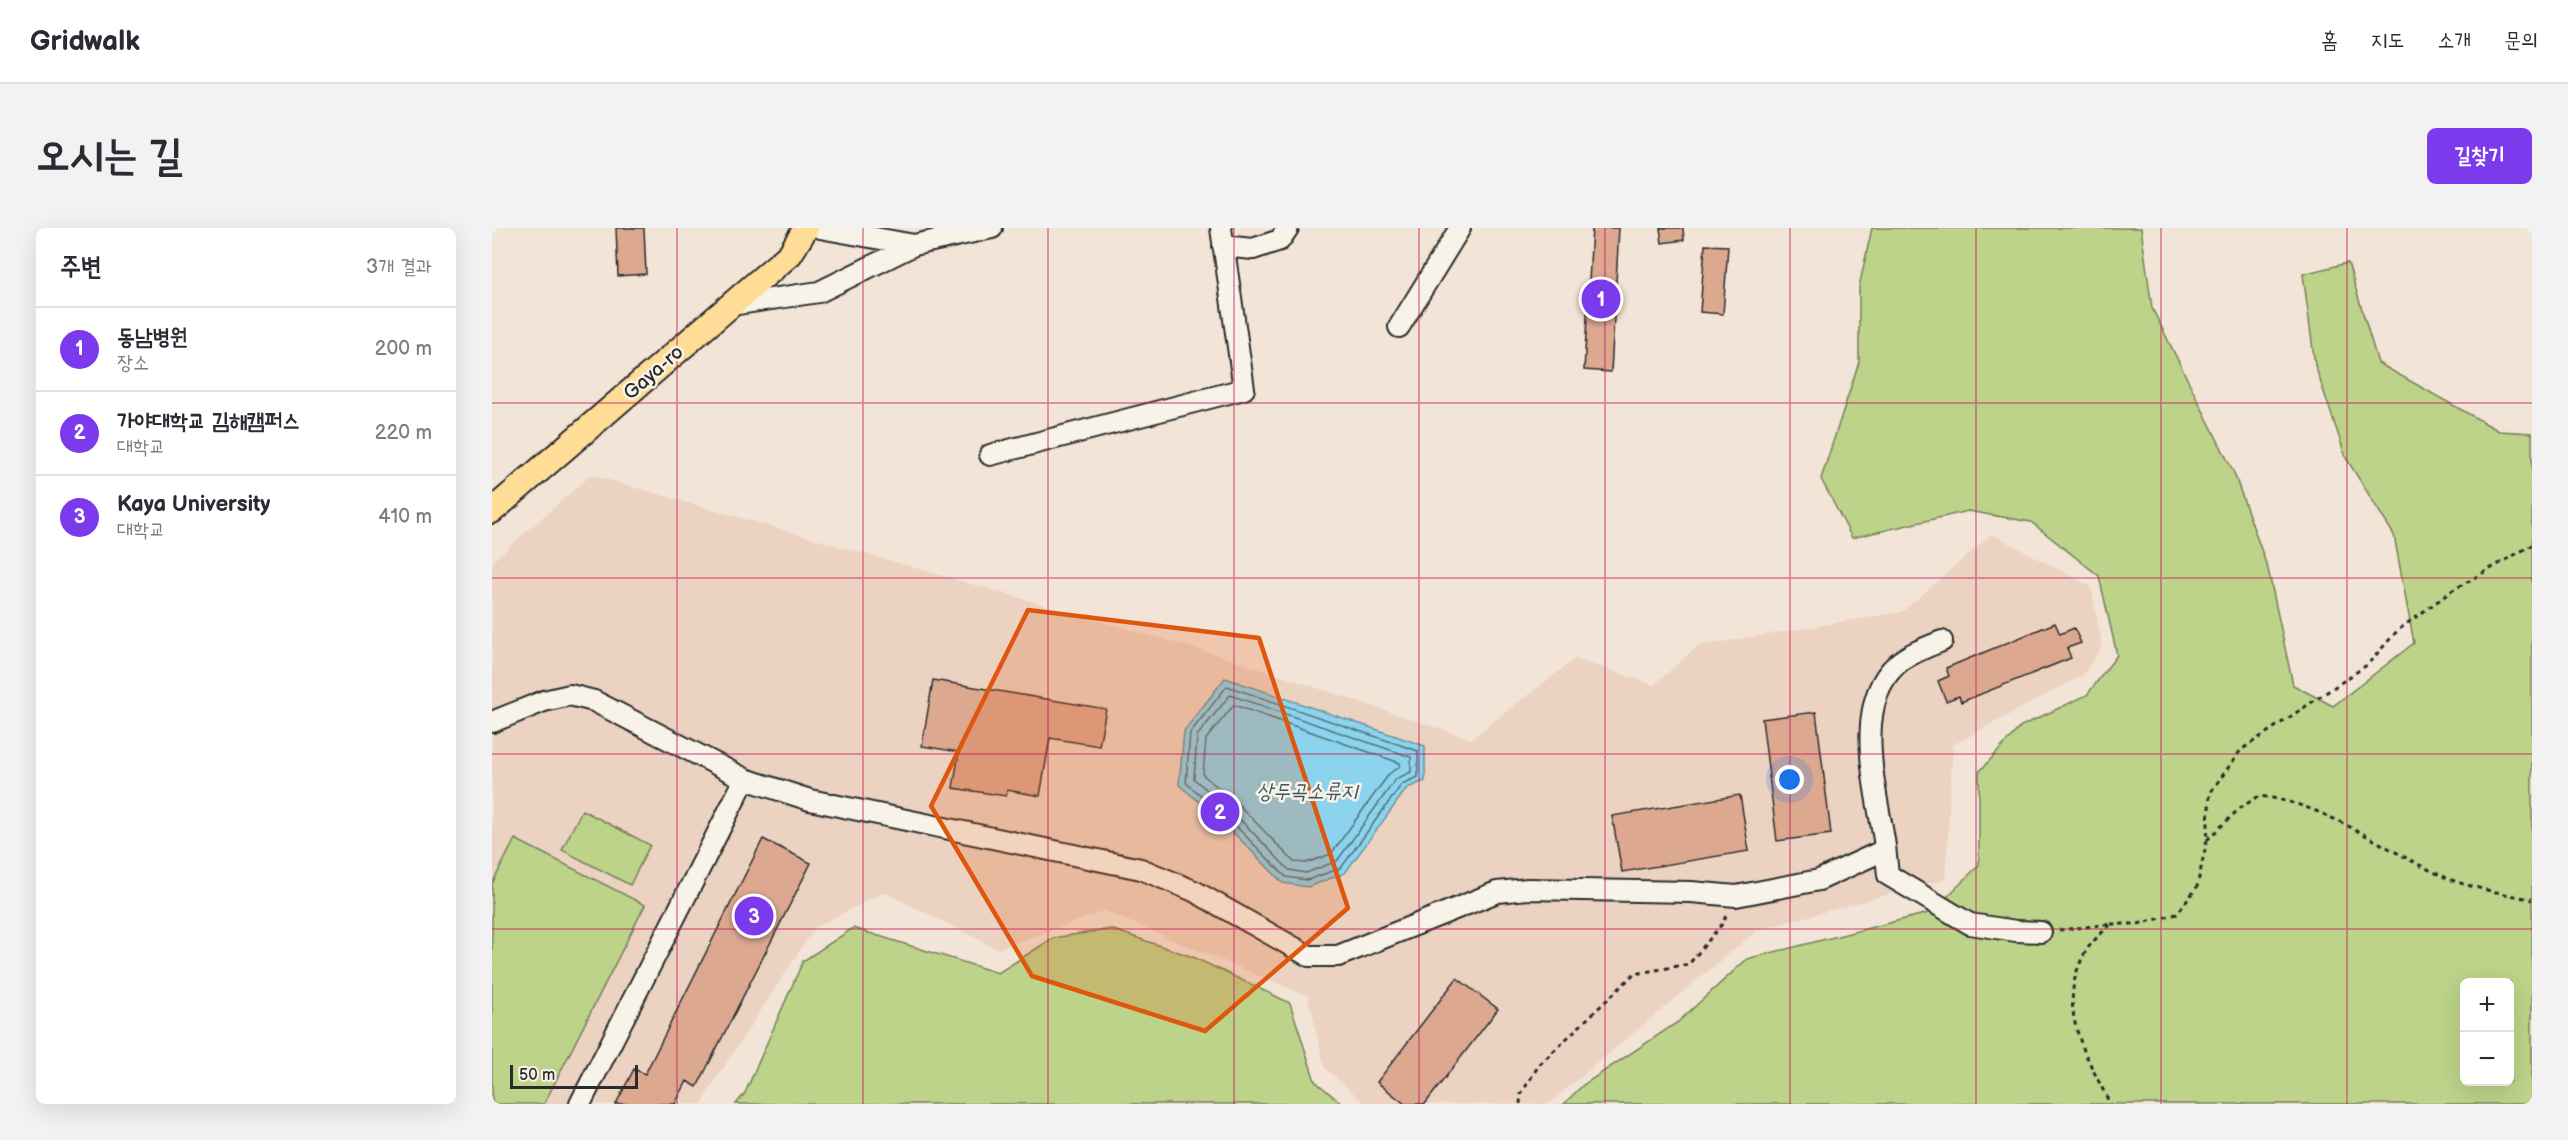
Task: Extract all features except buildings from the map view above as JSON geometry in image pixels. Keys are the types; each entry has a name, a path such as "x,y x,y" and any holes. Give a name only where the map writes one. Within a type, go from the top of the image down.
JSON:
{"main road":[{"name":"Gaya-ro","path":"492,511 790,254 807,228"}],"street":[{"path":"820,228 914,245"},
{"path":"731,305 819,292 914,245 992,228"},
{"path":"990,455 1244,389 1222,237 1253,249 1280,240 1288,228"},
{"path":"1399,327 1460,228"},
{"path":"1942,641 1914,653 1897,664 1884,680 1870,715 1887,875 1970,924 2016,931 2041,932"},
{"path":"492,722 544,701 570,695 594,701 745,779 810,800 1141,869 1194,891 1309,956 1338,956 1497,892 1539,889 1691,892 1736,896 1819,880 1880,852 1885,846"},
{"path":"580,1104 745,779"}],"path":[{"path":"2041,932 2111,924 2138,924 2177,914 2197,887 2207,840 2210,793 2241,750 2367,664 2398,630 2453,590 2532,545"},
{"path":"2207,840 2240,808 2259,796 2284,799 2322,813 2448,879 2532,900"},
{"path":"1520,1104 1521,1094 1539,1065 1634,975 1689,964 1722,924 1736,896"},
{"path":"2110,1104 2079,1040 2070,997 2075,976 2087,950 2111,924"}],"highlighted area":[{"path":"1028,610 1259,638 1348,908 1205,1031 1032,976 931,806"}],"shaded area":[{"path":"591,475 1218,655 1471,739 1575,659 1654,685 1698,646 1902,612 1992,534 2091,587 2102,646 2084,674 1953,745 1945,879 1757,930 1548,1104 1366,1104 1325,1068 1308,996 1104,911 998,949 884,892 815,927 702,1104 492,1104 492,562"}],"green space":[{"path":"1872,228 2141,228 2152,308 2234,473 2268,569 2293,685 2333,706 2414,643 2394,535 2346,458 2315,365 2303,274 2348,263 2378,363 2499,431 2532,433 2532,1104 1564,1104 1583,1085 1678,1022 1747,959 1932,912 1979,865 1979,772 2021,726 2087,695 2117,655 2099,576 2031,522 1968,511 1852,538 1821,479 1859,362 1859,287"},
{"path":"582,810 650,845 630,885 562,850"},
{"path":"515,839 645,905 544,1104 492,1104 492,884"},
{"path":"853,928 998,973 1053,938 1111,929 1193,957 1290,1003 1315,1081 1342,1104 736,1104 745,1093 803,961"}],"water":[{"name":"상두곡소류지","path":"1225,678 1425,746 1425,781 1407,788 1345,873 1308,887 1283,883 1221,820 1179,785 1184,731"}],"place":[{"name":"동남병원","path":"1601,299"},
{"name":"가야대학교 김해캠퍼스","path":"1220,812"},
{"name":"Kaya University","path":"754,916"}]}
